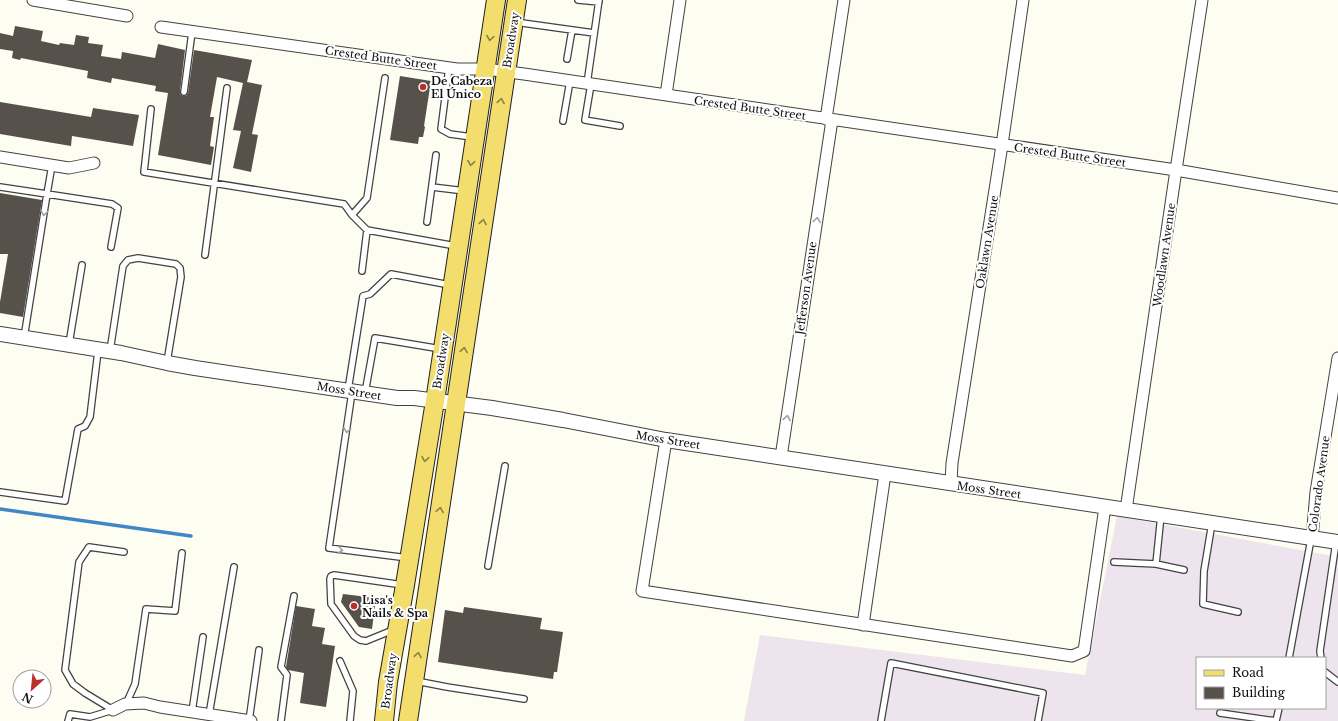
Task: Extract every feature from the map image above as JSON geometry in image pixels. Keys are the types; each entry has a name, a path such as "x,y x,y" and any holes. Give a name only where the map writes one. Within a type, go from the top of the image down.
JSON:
{"main road":[{"name":"Broadway","path":"384,721 388,682 435,401 496,0"},
{"name":"Broadway","path":"408,721 517,0"}],"street":[{"path":"33,0 127,16"},
{"path":"666,95 680,0"},
{"name":"Jefferson Avenue","path":"781,457 829,119 844,0"},
{"name":"Oaklawn Avenue","path":"951,484 952,463 1002,145 1023,0"},
{"name":"Woodlawn Avenue","path":"1126,510 1202,0"},
{"name":"Crested Butte Street","path":"160,27 457,69 486,69 570,81 1176,170 1338,198"},
{"path":"0,157 69,168 94,163"},
{"name":"Moss Street","path":"0,334 104,350 167,363 355,392 397,398 414,398 563,420 666,440 1337,542"},
{"name":"Colorado Avenue","path":"1312,539 1316,492 1338,358"},
{"path":"666,440 642,591 863,625 1072,656 1084,651 1105,507"},
{"path":"863,625 885,474"},
{"path":"113,710 125,704 144,703 160,707 250,721"}],"lane":[{"path":"578,0 599,1 594,33 585,120 620,126"},
{"path":"514,22 594,33"},
{"path":"567,59 572,30"},
{"path":"184,92 192,32"},
{"path":"450,68 440,129 450,134 475,137"},
{"path":"352,215 367,198 385,78"},
{"path":"563,121 570,81"},
{"path":"205,255 216,184 227,88"},
{"path":"151,109 144,172 344,204 352,215 367,230 458,247"},
{"path":"427,222 436,155"},
{"path":"24,338 52,165"},
{"path":"0,187 112,204 118,208 111,247"},
{"path":"432,187 467,192"},
{"path":"362,271 367,230"},
{"path":"0,492 65,501 78,429 84,426 90,417 124,266 128,260 138,258 176,264 180,268 181,278 167,363"},
{"path":"69,345 82,265"},
{"path":"409,558 329,548 355,392 363,296 370,294 391,274 452,285"},
{"path":"355,392 375,338 442,350"},
{"path":"488,566 505,466"},
{"path":"1156,564 1161,515"},
{"path":"1212,522 1204,571 1203,604 1238,612"},
{"path":"1288,657 1312,539"},
{"path":"1321,657 1320,651 1337,542"},
{"path":"113,710 74,684 65,670 79,562 89,547 124,552"},
{"path":"125,704 135,684 146,609 175,611 182,553"},
{"path":"1114,562 1156,564 1184,570"},
{"path":"210,715 234,567"},
{"path":"397,629 366,641 360,640 354,636 331,604 330,579 331,576 334,575 405,585"},
{"path":"281,721 287,675 280,667 294,596"},
{"path":"192,712 203,637"},
{"path":"250,721 259,650"},
{"path":"340,660 353,691 350,721"},
{"path":"881,721 891,663 1043,693 1038,721"},
{"path":"1326,673 1338,682"},
{"path":"414,680 447,687 524,699"},
{"path":"1220,713 1276,721 1279,709"},
{"path":"68,721 70,714 90,717 113,710"}],"shaded area":[{"path":"1117,516 1338,557 1338,721 744,721 760,635 1085,675"}],"building":[{"path":"15,26 43,31 41,41 59,45 60,43 74,45 76,35 89,37 88,43 103,45 101,56 121,59 122,52 155,58 158,44 185,50 180,91 180,94 183,96 186,96 188,93 194,50 252,60 247,82 262,85 252,134 258,135 251,172 233,168 241,131 233,130 243,83 217,77 210,117 214,117 210,146 214,147 211,165 158,155 168,93 155,91 156,86 112,78 111,83 87,78 88,71 21,58 20,60 12,58 13,51 0,49 0,33 13,36"},
{"path":"400,76 431,81 423,137 419,137 418,144 390,140"},
{"path":"0,102 91,117 93,108 139,115 133,146 72,136 71,146 0,134"},
{"path":"0,193 42,200 23,317 0,313 0,302 8,254 0,254"},
{"path":"343,594 376,598 372,629 359,627 341,602"},
{"path":"296,606 315,609 312,626 325,628 322,644 335,646 326,707 300,703 304,673 288,670 286,667"},
{"path":"464,607 542,618 540,629 563,632 557,672 554,672 553,679 438,662 445,610 463,613"}],"waterway":[{"path":"0,509 191,536"}],"place":[{"name":"De Cabeza El Único","path":"423,87"},
{"name":"Lisa's Nails & Spa","path":"354,606"}]}
